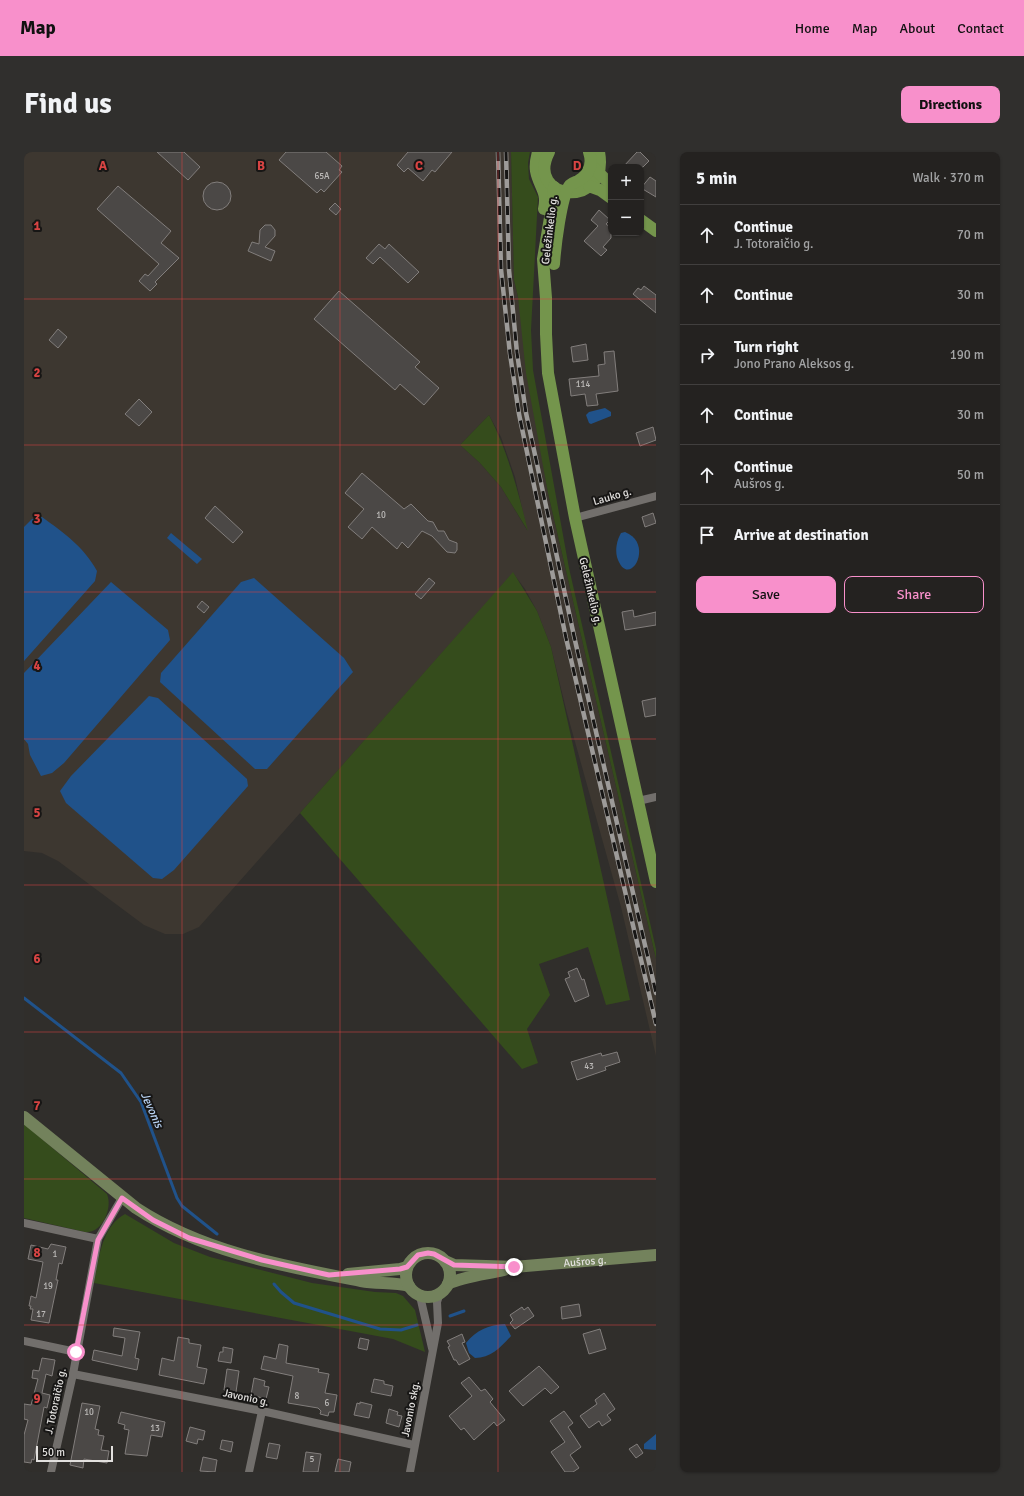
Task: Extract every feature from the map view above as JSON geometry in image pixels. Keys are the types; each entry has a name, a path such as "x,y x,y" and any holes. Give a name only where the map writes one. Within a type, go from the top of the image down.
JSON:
{"main road":[{"path":"538,152 536,172 545,192 546,200 541,238 548,261"},
{"path":"549,152 545,159 544,171 549,182 554,187 572,192 589,186 608,196"},
{"path":"589,152 594,168 608,182"},
{"path":"572,192 571,184 587,174 600,163 599,152"},
{"path":"589,186 594,168"},
{"name":"Geležinkelio g.","path":"554,187 546,298 548,373 574,518 656,882"},
{"name":"Geležinkelio g.","path":"548,261 572,192"}],"street":[{"name":"Lauko g.","path":"574,518 656,496"},
{"path":"638,801 656,797"},
{"path":"24,1117 122,1198 153,1220 209,1245 276,1263 329,1275 380,1284 400,1284 409,1286"},
{"name":"J. Totoraičio g.","path":"51,1472 73,1374 98,1240 122,1198"},
{"path":"24,1223 98,1240"},
{"path":"423,1253 434,1254 445,1261 450,1272 444,1289 430,1297 420,1296 409,1286 406,1277 407,1267 413,1258 423,1253"},
{"name":"Aušros g.","path":"445,1261 454,1265 514,1267 656,1255"},
{"path":"329,1275 378,1272 407,1267"},
{"name":"Aušros g.","path":"444,1289 456,1280 476,1277 514,1267"},
{"name":"Javonio skg.","path":"410,1472 438,1323 437,1302 444,1289"},
{"name":"Javonio skg.","path":"420,1296 432,1351"},
{"path":"24,1341 76,1352"},
{"name":"Javonio g.","path":"73,1374 262,1412 414,1445"},
{"path":"249,1472 262,1412"}],"shaded area":[{"path":"24,152 511,152 514,280 518,297 548,493 656,959 656,1056 621,907 567,713 551,647 537,611 525,589 513,573 199,927 183,934 165,934 144,925 58,861 42,853 24,851","holes":["489,415 501,437 515,477 527,530 501,487 480,463 460,445"]}],"green space":[{"path":"511,152 530,152 528,163 529,179 538,197 531,330 533,370 569,568 656,949 656,959 548,493 526,373 518,297 514,280"},
{"path":"489,415 507,457 528,531 501,487 480,463 460,445"},
{"path":"513,572 537,611 551,647 630,1000 606,1005 588,947 539,964 550,995 527,1029 538,1063 522,1069 300,813"},
{"path":"24,1124 107,1194 107,1213 101,1225 96,1229 91,1232 85,1232 24,1218"},
{"path":"125,1214 174,1243 210,1257 312,1283 375,1292 396,1293 403,1296 415,1310 425,1352 393,1339 94,1283 102,1244 106,1235 117,1220"}],"water":[{"path":"605,408 611,412 611,416 591,424 589,423 586,415 589,412"},
{"path":"42,517 66,535 80,548 92,562 97,571 95,581 24,661 24,527 32,519"},
{"path":"625,532 634,538 638,546 639,554 637,562 633,568 627,570 622,566 617,557 616,551 621,533"},
{"path":"171,533 202,559 197,564 167,538"},
{"path":"254,578 344,658 353,672 267,769 255,769 160,682 161,673 241,582"},
{"path":"111,582 168,630 170,640 64,763 52,773 41,776 30,755 28,744 24,739 24,673"},
{"path":"149,696 158,698 247,779 248,786 174,870 162,879 153,878 66,803 60,791 71,776"},
{"path":"505,1324 511,1336 499,1348 491,1354 481,1358 475,1358 469,1353 466,1343 470,1338 488,1327"},
{"path":"656,1434 656,1450 644,1449 644,1444"}],"building":[{"path":"157,152 184,152 200,167 188,180"},
{"path":"286,152 326,152 342,166 339,170 342,172 324,192 321,189 317,193 279,160"},
{"path":"408,152 452,152 435,172 432,170 423,181 408,168 404,172 397,165"},
{"path":"637,152 640,152 649,161 644,166 644,164 626,164"},
{"path":"650,177 656,181 656,197 644,190 644,184"},
{"path":"217,182 227,186 231,196 227,206 217,210 207,206 203,196 207,186"},
{"path":"118,186 171,231 161,243 179,258 155,282 157,284 150,291 139,281 145,274 148,276 159,264 97,209"},
{"path":"335,203 341,209 336,215 329,209"},
{"path":"599,210 608,218 608,222 606,224 608,226 608,236 611,236 611,238 603,247 607,250 601,256 584,241 598,226 591,220"},
{"path":"265,225 271,225 275,230 275,236 265,247 275,251 271,261 248,251 252,242 259,244 260,230"},
{"path":"379,244 385,249 389,244 419,272 408,283 380,257 373,264 366,258"},
{"path":"644,286 656,295 656,313 633,294 638,288 641,290"},
{"path":"339,291 420,362 415,367 439,388 424,405 400,384 395,390 314,319"},
{"path":"58,329 67,337 58,348 49,340"},
{"path":"586,344 588,360 573,362 571,347"},
{"path":"614,351 618,391 596,394 598,405 587,406 585,394 571,396 569,379 599,376 598,365 605,364 604,352"},
{"path":"139,399 152,412 139,426 125,414"},
{"path":"653,427 656,440 640,446 636,433"},
{"path":"362,473 404,509 411,504 428,521 433,522 438,531 444,531 449,540 457,543 457,550 455,553 447,552 432,536 422,531 408,548 402,542 397,549 372,527 362,539 348,527 364,509 345,493"},
{"path":"215,506 243,532 233,543 205,518"},
{"path":"653,513 656,523 645,527 642,517"},
{"path":"429,578 435,583 421,599 415,594"},
{"path":"202,601 209,607 204,613 197,607"},
{"path":"633,610 634,617 656,612 656,625 625,630 622,612"},
{"path":"656,698 656,715 645,717 642,701"},
{"path":"577,968 582,980 584,979 589,996 575,1002 565,979 570,977 568,972"},
{"path":"617,1052 620,1062 605,1067 606,1070 577,1080 571,1062 601,1053 602,1056"},
{"path":"51,1244 66,1247 62,1264 59,1263 56,1280 58,1280 49,1323 31,1320 33,1309 30,1309 31,1306 29,1306 31,1296 36,1298 43,1262 28,1259 31,1245 48,1249"},
{"path":"579,1304 581,1316 562,1319 561,1307"},
{"path":"522,1307 524,1310 528,1307 534,1316 515,1329 510,1323 513,1320 510,1315"},
{"path":"114,1328 140,1332 135,1358 139,1359 137,1370 92,1360 94,1350 122,1356 125,1338 113,1336"},
{"path":"600,1329 606,1349 589,1354 583,1334"},
{"path":"462,1334 465,1342 462,1343 470,1359 459,1365 456,1360 454,1360 447,1341"},
{"path":"178,1337 189,1339 189,1343 201,1345 197,1367 207,1369 204,1384 159,1375 162,1358 174,1361"},
{"path":"360,1338 369,1340 367,1350 358,1348"},
{"path":"279,1344 288,1346 286,1363 319,1369 318,1372 329,1374 325,1393 337,1395 334,1412 329,1412 328,1416 320,1414 321,1411 318,1408 288,1403 293,1376 261,1369 264,1356 276,1359"},
{"path":"223,1347 233,1349 231,1363 218,1361 220,1352 223,1352"},
{"path":"42,1358 55,1360 52,1376 46,1374 42,1393 50,1395 47,1408 44,1407 34,1460 32,1459 31,1463 24,1462 24,1435 28,1420 24,1419 24,1404 31,1405 38,1379 32,1378 33,1370 39,1371"},
{"path":"539,1366 559,1387 551,1394 545,1388 523,1406 509,1391"},
{"path":"227,1369 239,1371 236,1392 224,1390"},
{"path":"469,1377 481,1391 485,1389 493,1399 490,1402 505,1420 497,1426 494,1422 474,1440 464,1428 461,1430 449,1416 472,1396 461,1383"},
{"path":"254,1378 265,1381 264,1386 269,1387 266,1399 251,1395"},
{"path":"374,1379 384,1381 384,1384 393,1386 391,1396 371,1392"},
{"path":"604,1393 615,1409 607,1415 611,1420 602,1426 599,1421 589,1428 580,1416 597,1404 595,1400"},
{"path":"360,1402 372,1405 369,1418 354,1415 357,1403 360,1404"},
{"path":"82,1403 100,1406 95,1429 99,1430 98,1435 104,1436 101,1450 109,1451 107,1463 84,1459 83,1468 70,1465"},
{"path":"389,1409 398,1412 397,1415 402,1416 399,1427 386,1423"},
{"path":"564,1411 573,1423 568,1427 581,1447 570,1455 579,1468 573,1472 565,1472 551,1452 565,1442 550,1421"},
{"path":"121,1412 165,1422 162,1437 151,1435 147,1456 125,1454 129,1430 124,1429 125,1425 118,1423"},
{"path":"190,1427 205,1431 203,1440 198,1439 197,1444 186,1441"},
{"path":"222,1440 233,1442 231,1452 220,1449"},
{"path":"269,1443 280,1445 277,1459 266,1457"},
{"path":"637,1444 643,1453 636,1458 629,1449"},
{"path":"306,1452 321,1454 318,1472 303,1472"},
{"path":"203,1457 217,1460 215,1472 200,1471"},
{"path":"338,1459 351,1462 349,1472 335,1472"}],"waterway":[{"name":"Jevonis","path":"24,998 121,1073 141,1102 177,1198 182,1206 217,1234"},
{"name":"Jevonis","path":"274,1284 294,1303 380,1329 401,1330 417,1325"},
{"name":"Jevonis","path":"450,1316 464,1311"}],"railway":[{"path":"498,152 501,269 510,354 519,414 566,638 656,1024"},
{"path":"506,152 509,270 517,353 526,413 574,636 656,993"}],"route":[{"path":"76,1352 98,1240 102,1230 122,1198 153,1220 189,1238 234,1253 329,1275 400,1269 407,1267 413,1258 423,1253 440,1256 445,1261 454,1265 475,1264 514,1267"}]}
